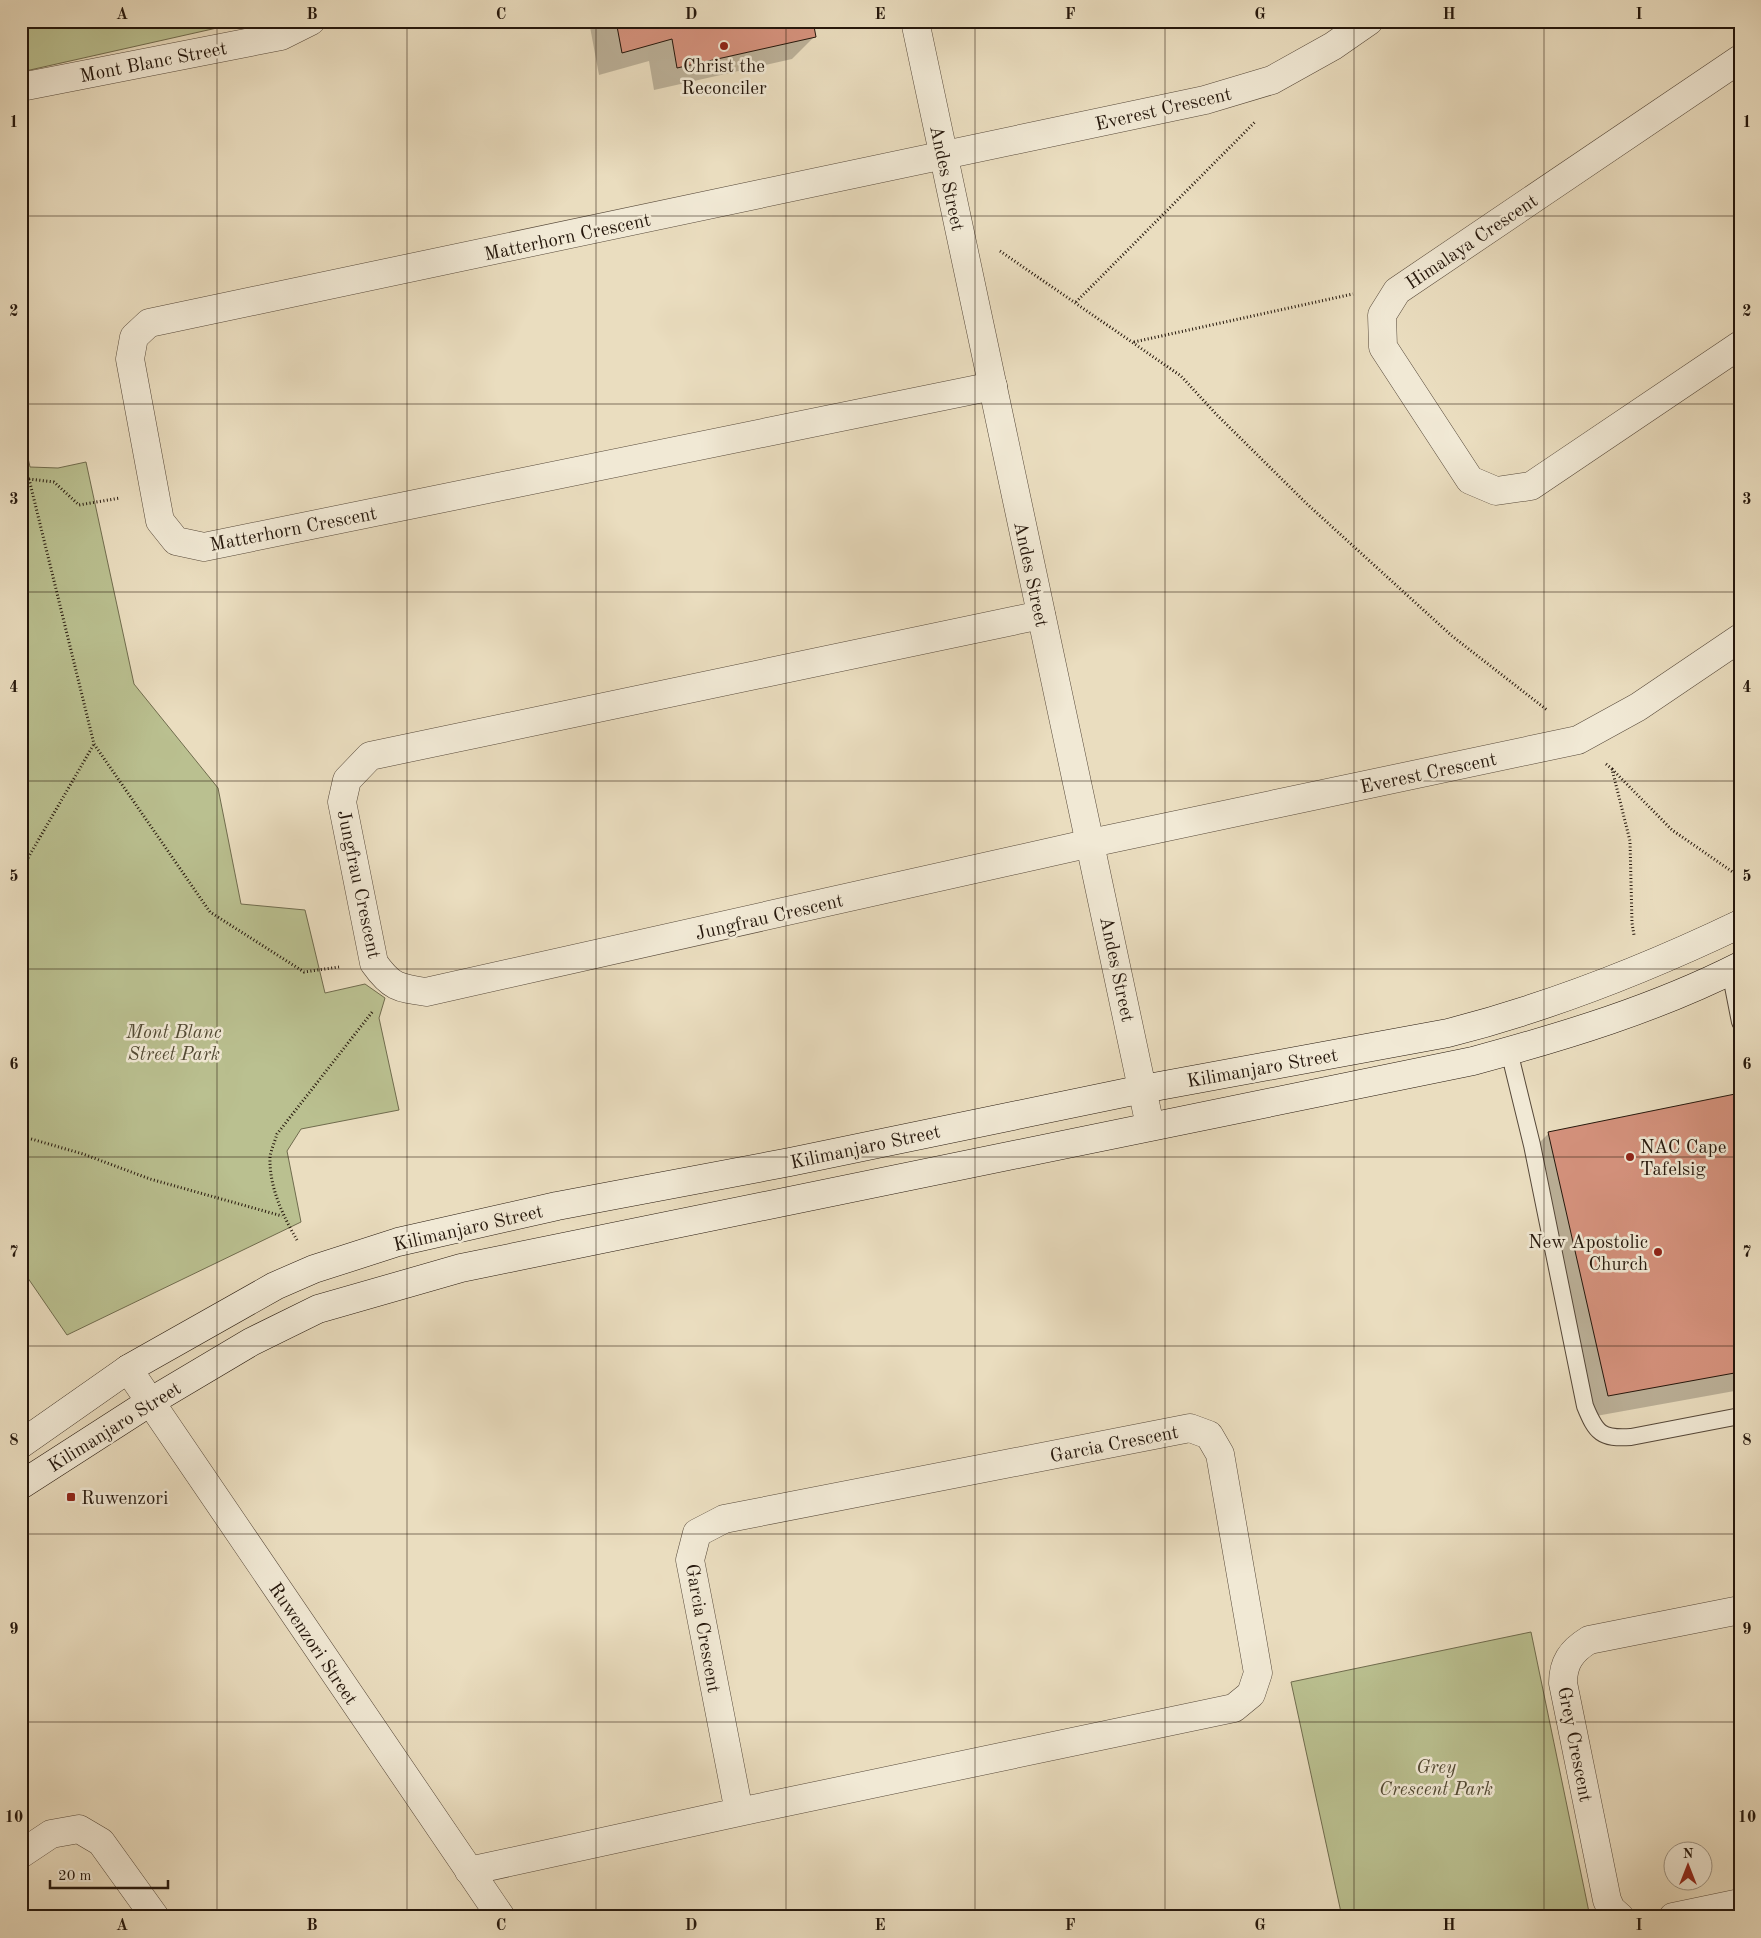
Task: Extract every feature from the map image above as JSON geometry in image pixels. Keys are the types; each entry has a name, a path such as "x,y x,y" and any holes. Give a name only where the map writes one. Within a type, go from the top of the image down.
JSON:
{"street":[{"name":"Mont Blanc Street","path":"21,87 281,36 311,21"},
{"name":"Andes Street","path":"915,21 1150,1126"},
{"name":"Everest Crescent","path":"943,157 1205,100 1272,80 1334,46 1369,21"},
{"name":"Himalaya Crescent","path":"1740,59 1397,291 1382,315 1383,347 1470,480 1496,491 1531,486 1740,345"},
{"name":"Matterhorn Crescent","path":"943,157 149,323 134,337 130,359 160,521 176,542 204,547 993,386"},
{"name":"Jungfrau Crescent","path":"1041,615 370,756 347,780 342,802 381,972 405,989 426,992 1091,843"},
{"name":"Everest Crescent","path":"1091,843 1578,740 1638,707 1740,638"},
{"name":"Kilimanjaro Street","path":"21,1444 128,1369 275,1286 314,1269 398,1242 557,1206 790,1162 1143,1089 1448,1033 1494,1021 1583,992 1740,924"},
{"name":"Kilimanjaro Street","path":"21,1485 150,1402 252,1342 318,1309 443,1272 1473,1061 1604,1023 1735,968"},
{"name":"Ruwenzori Street","path":"128,1369 501,1917"},
{"name":"Garcia Crescent","path":"469,1871 1234,1708 1251,1694 1258,1673 1220,1454 1209,1435 1190,1428 724,1520 697,1533 690,1560 739,1812"},
{"name":"Grey Crescent","path":"1620,1917 1611,1908 1608,1900 1563,1683 1565,1664 1578,1647 1588,1640 1740,1610"},
{"path":"21,1854 51,1834 79,1828 102,1842 155,1917"},
{"path":"1673,1917 1740,1903"}],"lane":[{"path":"1735,968 1740,1022"},
{"path":"1510,1051 1532,1145 1585,1406 1592,1423 1601,1434 1613,1438 1631,1438 1740,1416"}],"path":[{"path":"1076,302 1254,124 1272,80"},
{"path":"996,248 1181,376 1216,414 1307,504 1452,636 1553,714"},
{"path":"1134,342 1360,293"},
{"path":"21,472 29,479 54,482 79,505 155,492"},
{"path":"29,479 94,744 210,912 304,972 381,972 382,1000 277,1134 270,1157 274,1186 283,1216 299,1243"},
{"path":"21,870 94,744"},
{"path":"1605,763 1672,830 1740,877"},
{"path":"1612,769 1630,841 1632,923 1635,938"},
{"path":"21,1136 83,1154 150,1179 283,1216"}],"green space":[{"path":"21,21 248,21 21,72"},
{"name":"Mont Blanc Street Park","path":"21,426 30,467 58,468 86,462 134,684 218,788 241,904 305,910 325,993 365,984 385,998 379,1018 399,1110 301,1129 287,1151 301,1222 67,1335 21,1268"},
{"name":"Grey Crescent Park","path":"1531,1632 1590,1917 1342,1917 1291,1682"}],"building":[{"name":"Christ the Reconciler","path":"616,21 813,21 816,37 677,68 672,39 622,53"},
{"name":"New Apostolic Church","path":"1740,1093 1740,1372 1608,1396 1548,1132"}],"place":[{"name":"Christ the Reconciler","path":"724,46"},
{"name":"NAC Cape Tafelsig","path":"1630,1157"},
{"name":"New Apostolic Church","path":"1658,1252"},
{"name":"Ruwenzori","path":"71,1497"}]}
